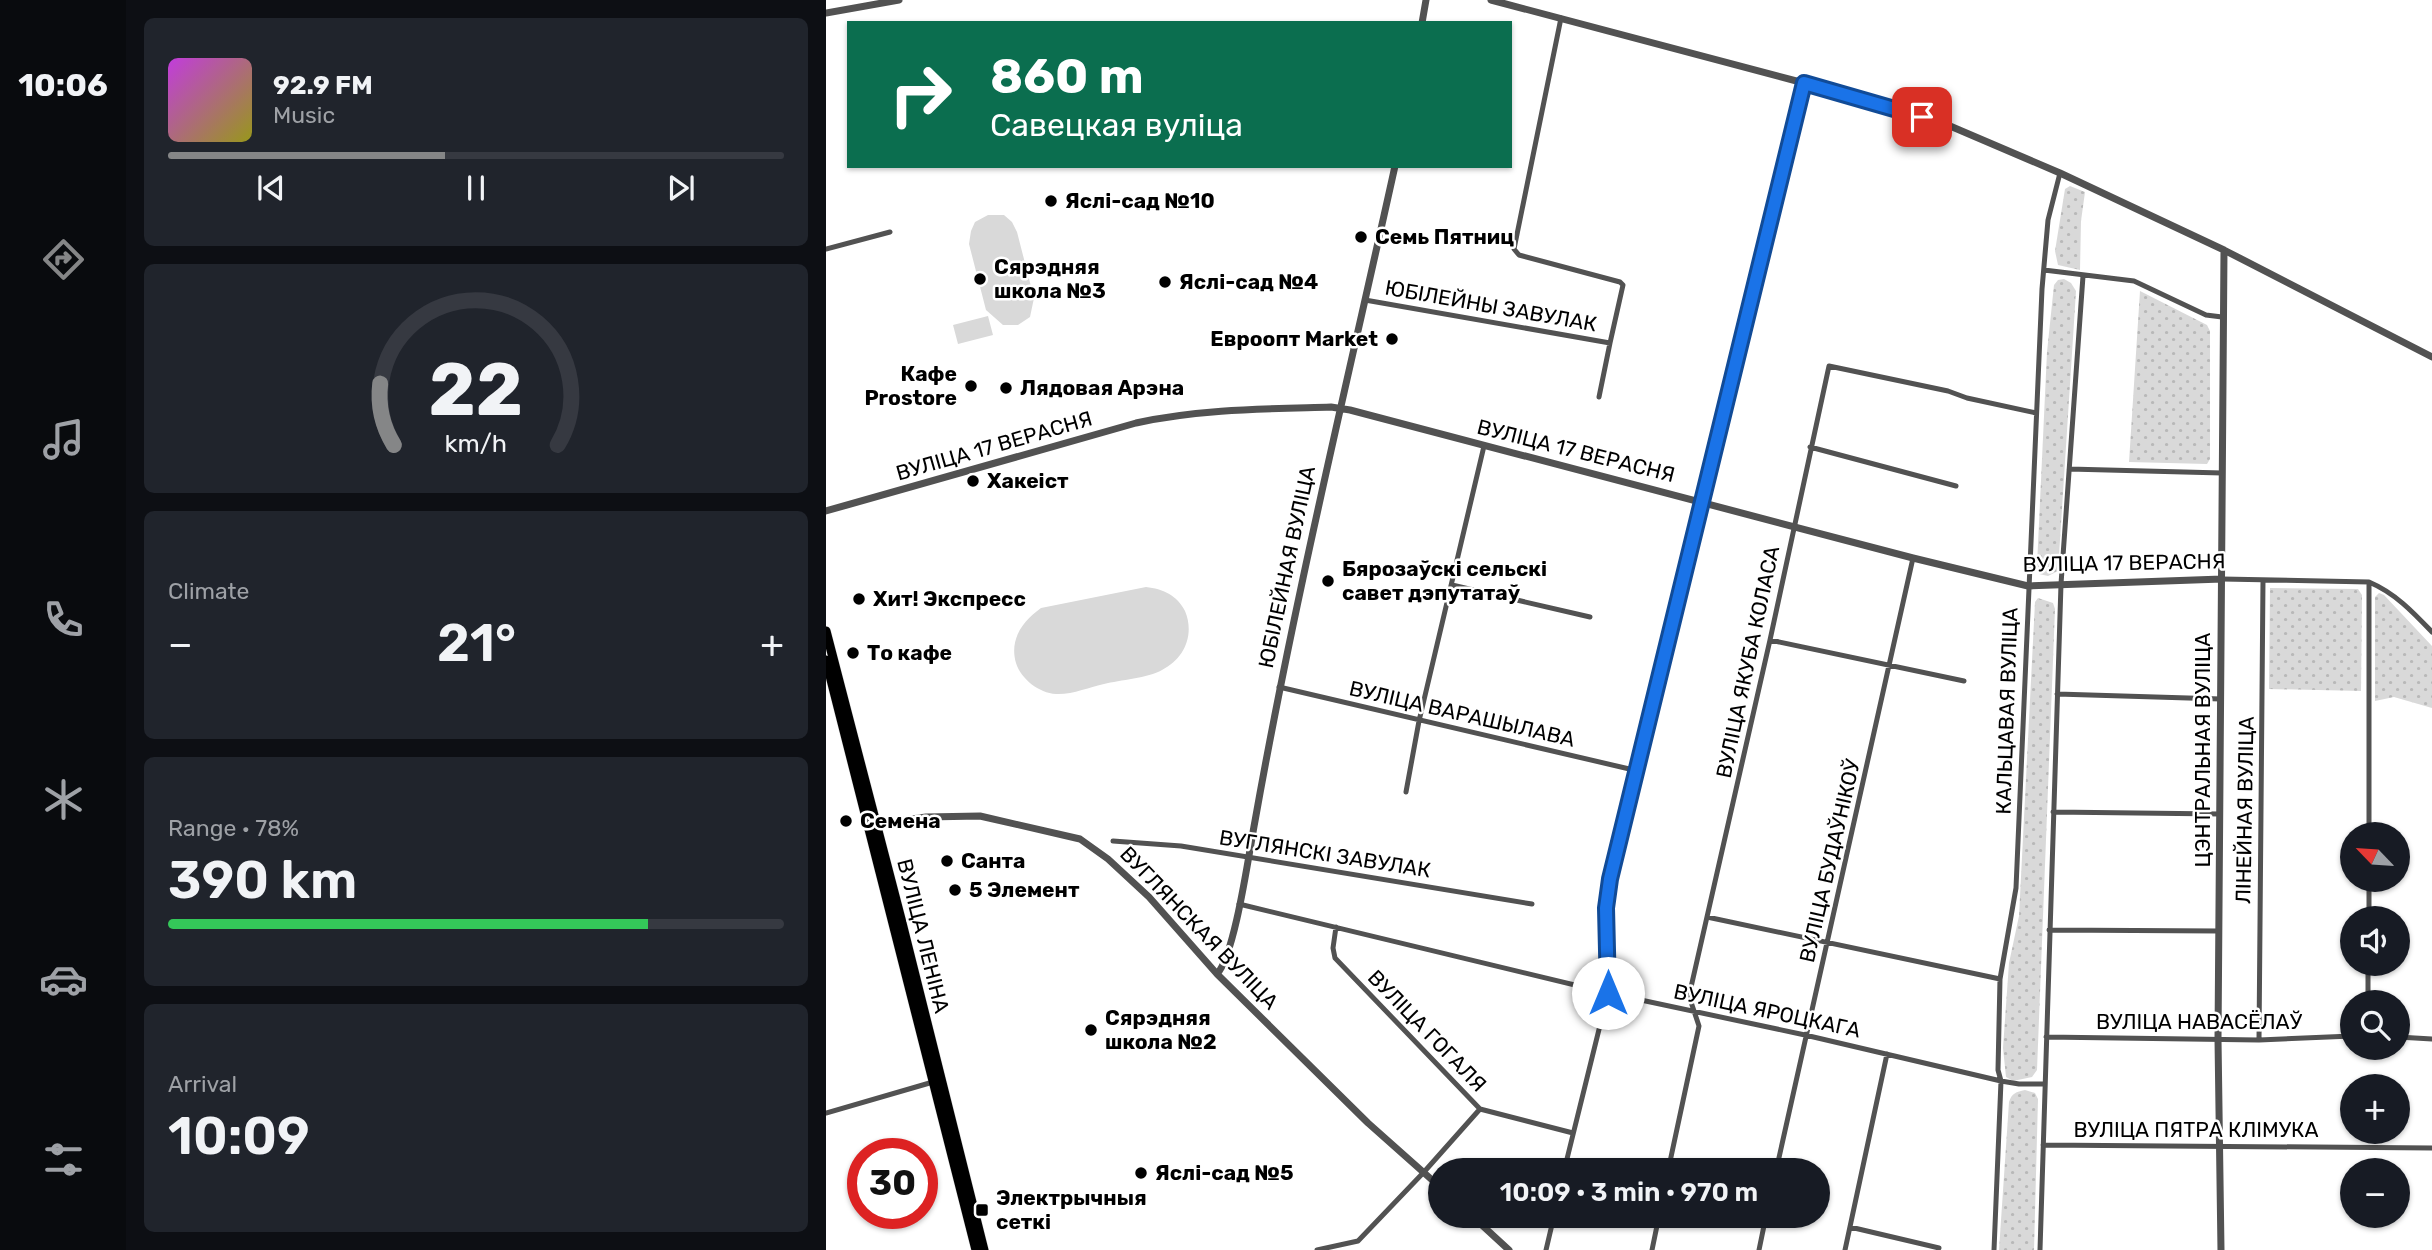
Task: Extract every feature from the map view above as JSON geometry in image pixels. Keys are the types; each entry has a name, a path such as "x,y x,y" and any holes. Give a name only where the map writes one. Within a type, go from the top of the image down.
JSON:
{"main road":[{"name":"ВУЛІЦА ЛЕНІНА","path":"826,631 976,1250"},
{"name":"ВУЛІЦА ЛЕНІНА","path":"826,660 872,824"},
{"name":"ВУЛІЦА ЛЕНІНА","path":"937,1081 984,1250"}],"street":[{"path":"826,13 899,0"},
{"path":"1422,21 1426,0"},
{"path":"1491,0 1507,2 1943,123 2060,173 2224,250 2432,357"},
{"name":"ЮБІЛЕЙНЫ ЗАВУЛАК","path":"1561,18 1514,249 1519,255 1623,285 1599,397"},
{"path":"1567,1158 1608,993 1606,908 1610,879 1804,83"},
{"name":"ЮБІЛЕЙНАЯ ВУЛІЦА","path":"1217,974 1225,962 1239,904 1279,687 1395,168"},
{"name":"КАЛЬЦАВАЯ ВУЛІЦА","path":"1994,1250 2001,1081 1998,1070 2000,979 2016,888 2044,270 2048,220 2060,173"},
{"path":"826,249 890,232"},
{"name":"ЦЭНТРАЛЬНАЯ ВУЛІЦА","path":"2221,1250 2218,931 2224,250"},
{"path":"2044,270 2134,282 2206,315 2222,317"},
{"path":"2040,1250 2061,584 2083,276"},
{"name":"ЮБІЛЕЙНЫ ЗАВУЛАК","path":"1365,300 1610,343"},
{"name":"ВУЛІЦА ЯКУБА КОЛАСА","path":"1671,1158 1699,1026 1689,996 1829,366 1948,391 2036,414"},
{"name":"ВУЛІЦА 17 ВЕРАСНЯ","path":"826,512 1136,423 1173,415 1202,411 1340,408 2028,586 2221,579 2369,582 2404,603 2432,632"},
{"path":"1406,792 1419,721 1484,446"},
{"path":"1810,447 1956,486"},
{"path":"2069,469 2222,473"},
{"name":"ВУЛІЦА БУДАЎНІКОЎ","path":"1779,1158 1913,558"},
{"name":"ЛІНЕЙНАЯ ВУЛІЦА","path":"2259,1040 2263,580"},
{"path":"2369,582 2369,822"},
{"path":"1452,585 1590,617"},
{"path":"1770,640 1964,681"},
{"name":"ВУЛІЦА ВАРАШЫЛАВА","path":"1279,687 1638,771"},
{"path":"2057,694 2221,699"},
{"path":"2053,812 2220,814"},
{"name":"ВУГЛЯНСКАЯ ВУЛІЦА","path":"872,824 926,817 980,816 1080,839 1108,859 1149,897 1217,974 1368,1123 1428,1176"},
{"name":"ВУГЛЯНСКІ ЗАВУЛАК","path":"1113,841 1181,846 1532,904"},
{"name":"ВУЛІЦА ЯРОЦКАГА","path":"1239,904 1608,993 2001,1081 2044,1084"},
{"path":"1707,917 2000,979"},
{"name":"ВУЛІЦА ГОГАЛЯ","path":"1336,927 1333,948 1335,958 1480,1109 1573,1133"},
{"path":"2049,930 2218,931"},
{"name":"ВУЛІЦА НАВАСЁЛАЎ","path":"2046,1037 2259,1040 2340,1037"},
{"path":"2410,1038 2432,1039"},
{"path":"1845,1250 1887,1054"},
{"path":"826,1113 937,1081"},
{"path":"1317,1250 1359,1241 1480,1109"},
{"name":"ВУЛІЦА ПЯТРА КЛІМУКА","path":"2043,1145 2432,1148"},
{"path":"1850,1227 1939,1248"},
{"path":"1485,1228 1509,1250"},
{"path":"1546,1250 1551,1228"},
{"path":"1652,1250 1657,1228"},
{"path":"1759,1250 1764,1228"}],"shaded area":[{"path":"2070,186 2085,192 2081,221 2080,270 2058,265 2055,251 2065,189"},
{"path":"988,215 1004,215 1012,222 1017,232 1034,298 1030,317 1018,325 1003,325 986,310 969,244 975,222"},
{"path":"2064,279 2071,283 2076,291 2058,571 2048,576 2039,574 2037,566 2047,352 2054,285 2058,280"},
{"path":"2140,291 2207,325 2210,331 2210,459 2207,464 2129,462"},
{"path":"988,316 993,335 958,344 953,325"},
{"path":"1146,587 1164,591 1174,597 1182,605 1188,620 1186,645 1170,665 1149,675 1062,694 1043,691 1018,669 1014,654 1016,638 1023,625 1041,608"},
{"path":"2270,588 2358,589 2362,595 2361,691 2269,689"},
{"path":"2379,593 2384,595 2432,646 2432,708 2394,697 2375,701 2375,597"},
{"path":"2038,598 2053,603 2055,609 2037,1070 2032,1077 2013,1081 2006,1077 2003,1048 2009,963 2019,916 2035,602"},
{"path":"2025,1090 2035,1093 2038,1099 2034,1250 1999,1250 2009,1102 2015,1093"}],"place":[{"name":"Яслі-сад №10","path":"1051,201"},
{"name":"Семь Пятниц","path":"1361,237"},
{"name":"Сярэдняя школа №3","path":"980,279"},
{"name":"Яслі-сад №4","path":"1165,282"},
{"name":"Евроопт Market","path":"1392,339"},
{"name":"Кафе Prostore","path":"971,386"},
{"name":"Лядовая Арэна","path":"1006,388"},
{"name":"Хакеіст","path":"973,481"},
{"name":"Бярозаўскі сельскі савет дэпутатаў","path":"1328,581"},
{"name":"Хит! Экспресс","path":"859,599"},
{"name":"То кафе","path":"853,653"},
{"name":"Семена","path":"846,821"},
{"name":"Санта","path":"947,861"},
{"name":"5 Элемент","path":"955,890"},
{"name":"Сярэдняя школа №2","path":"1091,1030"},
{"name":"Яслі-сад №5","path":"1141,1173"},
{"name":"Электрычныя сеткі","path":"982,1210"}],"route":[{"path":"1608,993 1606,908 1610,879 1804,83 1922,117"}]}
